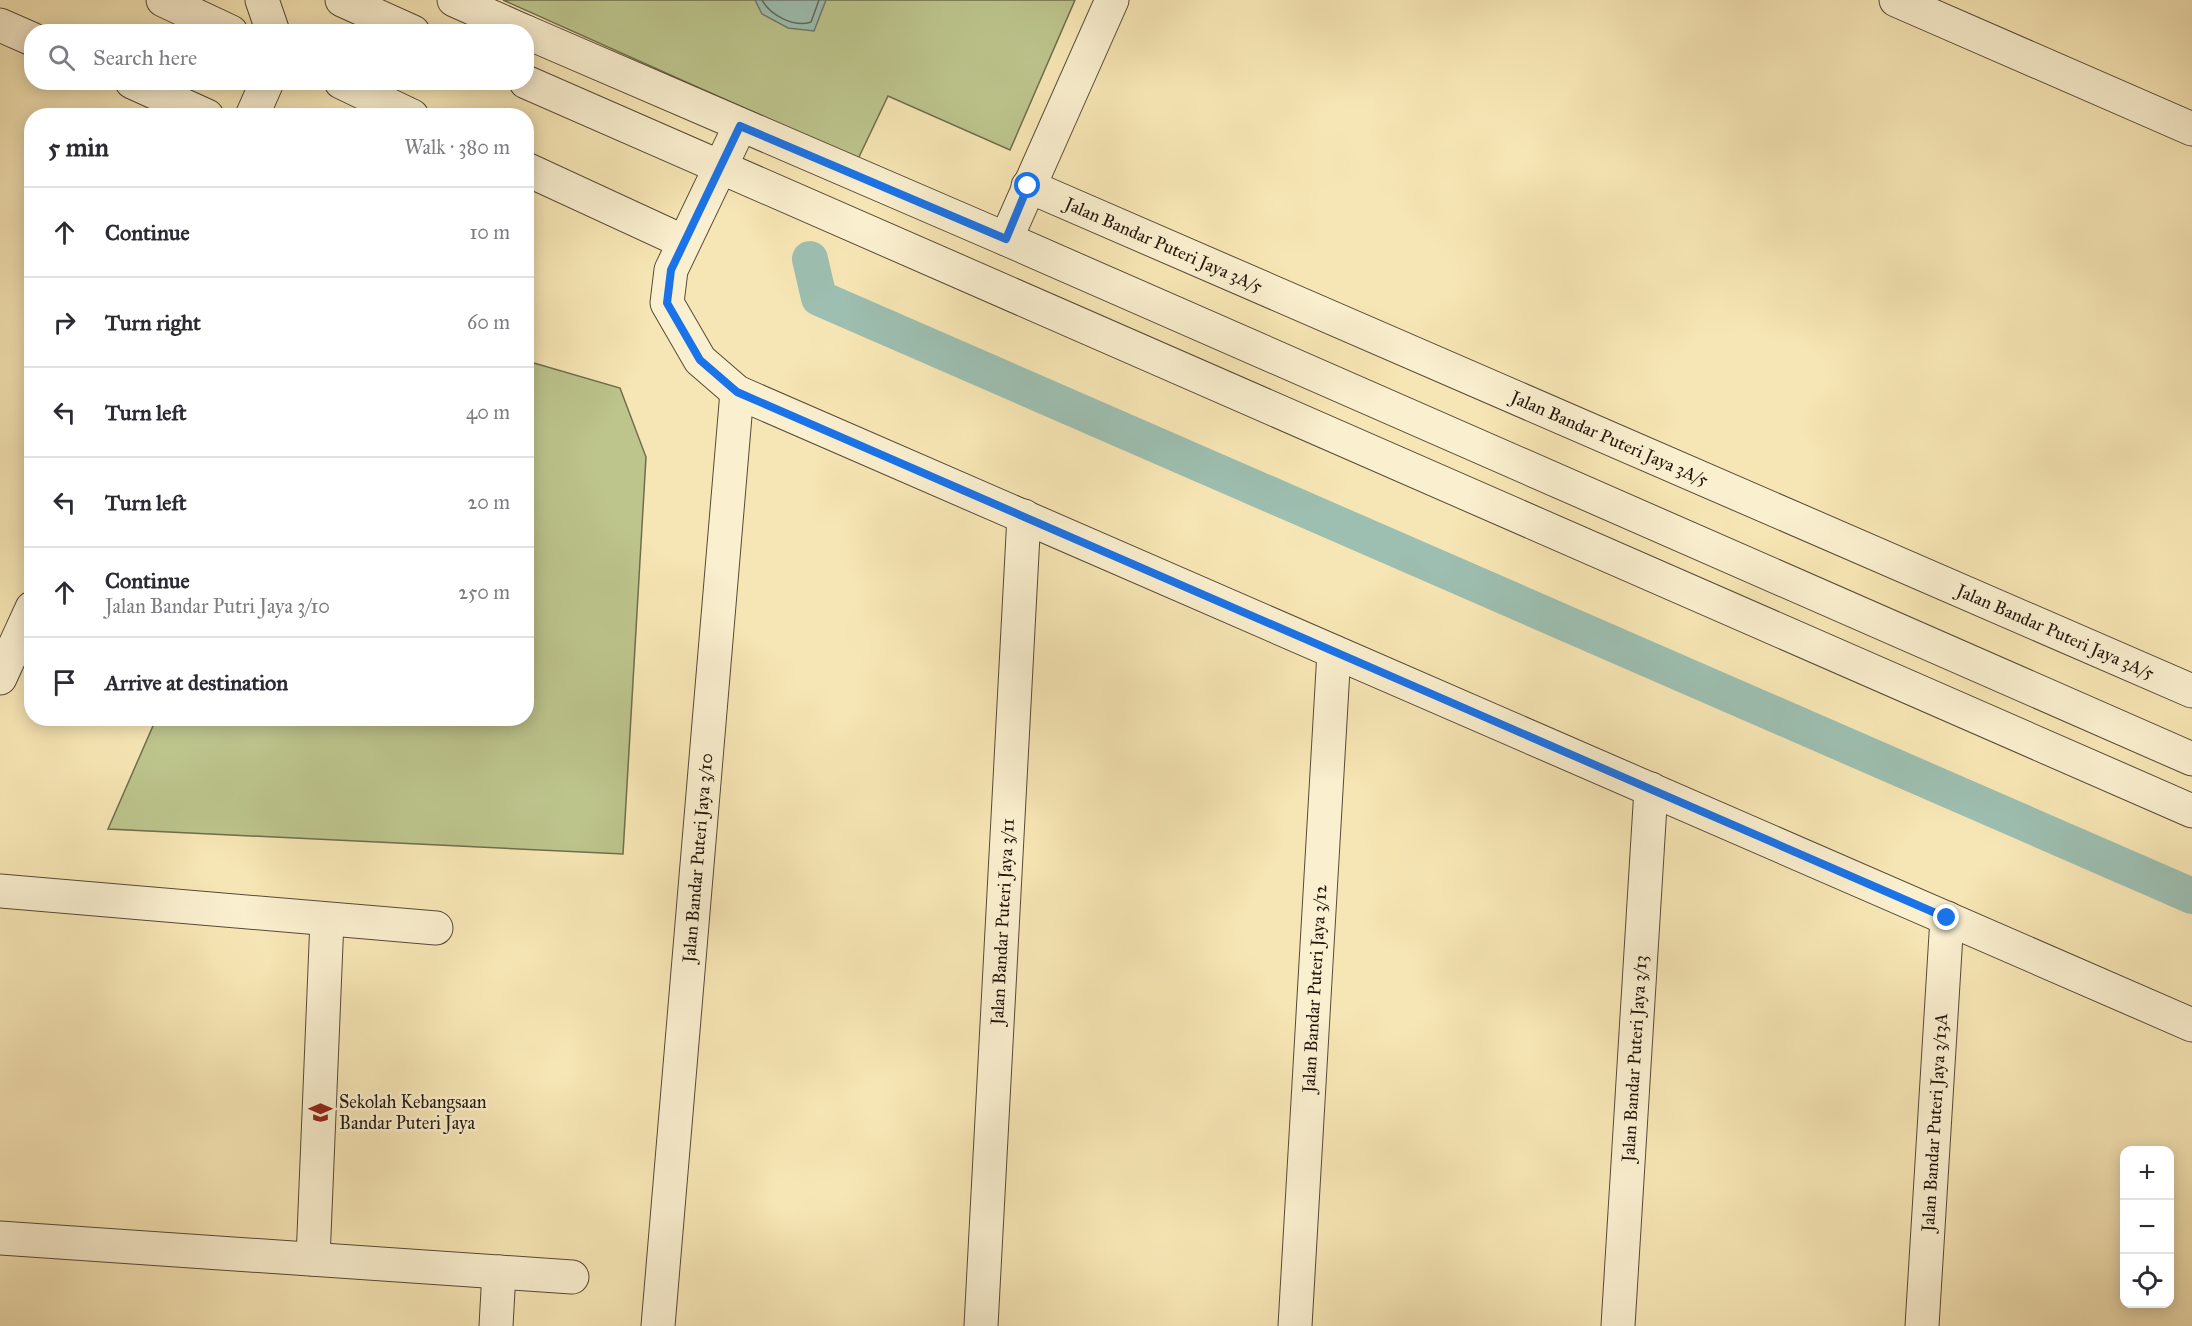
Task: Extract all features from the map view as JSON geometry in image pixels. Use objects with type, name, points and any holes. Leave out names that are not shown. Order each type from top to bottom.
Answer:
[{"type":"street","points":[[163,0],[214,24]]},
{"type":"street","points":[[262,0],[270,24]]},
{"type":"street","points":[[342,0],[395,24]]},
{"type":"street","points":[[454,0],[508,24]]},
{"type":"street","points":[[1006,239],[1112,0]]},
{"type":"street","points":[[1896,0],[2192,129]]},
{"type":"street","points":[[0,25],[24,36]]},
{"type":"street","points":[[534,36],[1006,239],[2192,759]]},
{"type":"street","points":[[534,85],[2192,811]]},
{"type":"street","points":[[150,90],[189,108]]},
{"type":"street","points":[[256,108],[263,90]]},
{"type":"street","points":[[358,90],[395,108]]},
{"type":"street","points":[[740,126],[671,270],[667,303],[700,360],[737,392],[2192,1025]]},
{"type":"street","points":[[534,173],[684,242]]},
{"type":"street","name":"Jalan Bandar Puteri Jaya 3A/5","points":[[1028,186],[2192,691]]},
{"type":"street","name":"Jalan Bandar Puteri Jaya 3/10","points":[[658,1326],[737,392]]},
{"type":"street","name":"Jalan Bandar Puteri Jaya 3/11","points":[[981,1326],[1024,516]]},
{"type":"street","points":[[0,678],[24,626]]},
{"type":"street","name":"Jalan Bandar Puteri Jaya 3/12","points":[[1296,1326],[1334,652]]},
{"type":"street","name":"Jalan Bandar Puteri Jaya 3/13","points":[[1618,1326],[1651,789]]},
{"type":"street","points":[[0,891],[327,920],[436,927]]},
{"type":"street","name":"Jalan Bandar Puteri Jaya 3/13A","points":[[1922,1326],[1947,918]]},
{"type":"street","points":[[313,1259],[327,920]]},
{"type":"street","points":[[0,1238],[572,1277]]},
{"type":"street","points":[[496,1326],[499,1272]]},
{"type":"green space","points":[[503,0],[1075,0],[1010,150],[888,96],[858,159]]},
{"type":"green space","points":[[534,363],[620,388],[646,457],[623,854],[108,829],[153,726],[534,726]]},
{"type":"water","points":[[755,0],[826,0],[814,31],[788,28],[762,14]]},
{"type":"waterway","points":[[810,259],[819,298],[2192,896]]},
{"type":"place","name":"Sekolah Kebangsaan Bandar Puteri Jaya","points":[[321,1112]]},
{"type":"route","points":[[1028,186],[1006,239],[740,126],[671,270],[667,303],[700,360],[737,392],[1947,918]]}]
